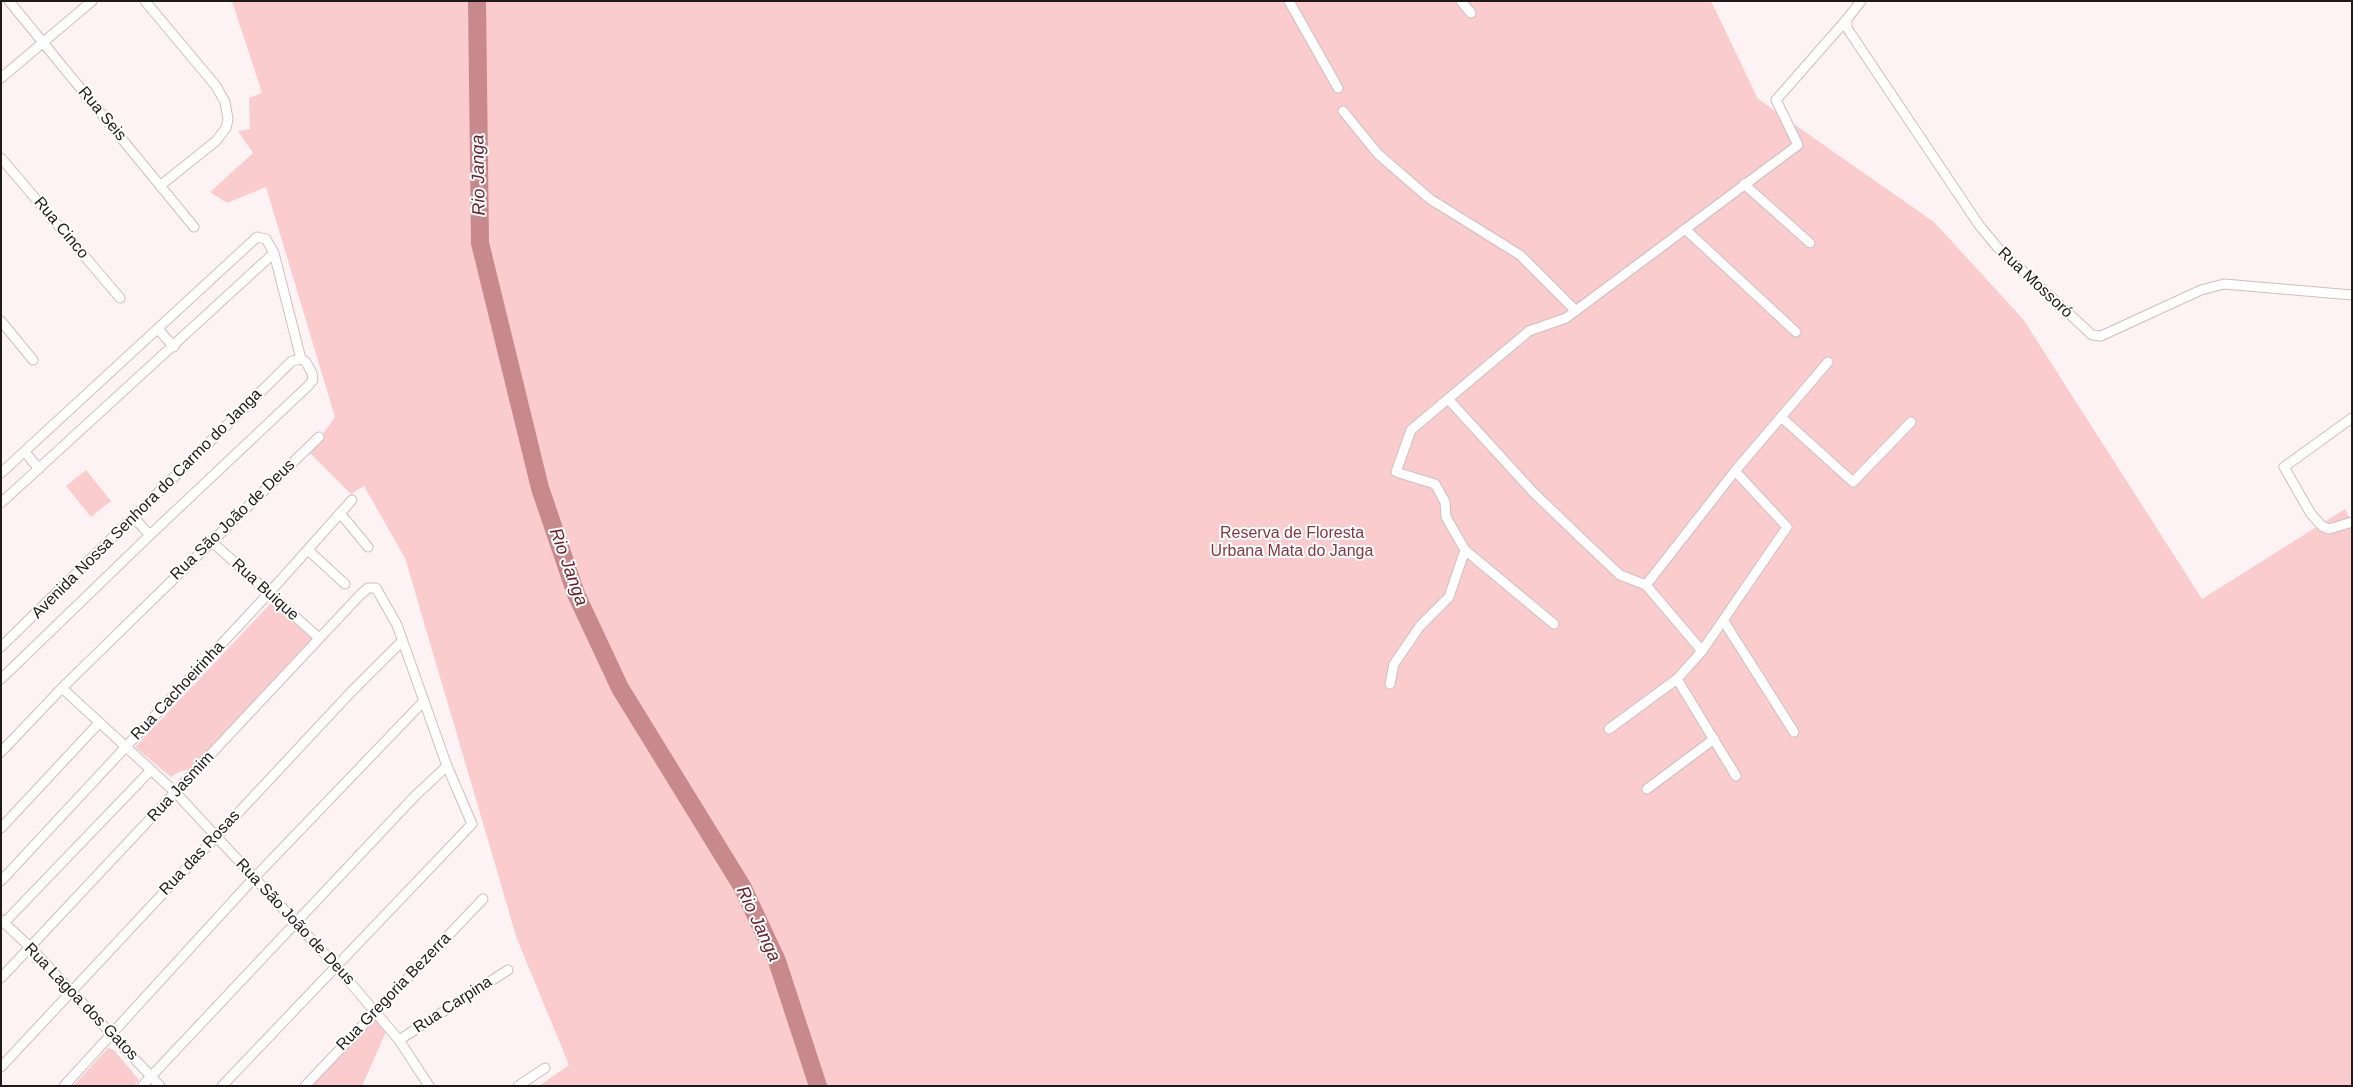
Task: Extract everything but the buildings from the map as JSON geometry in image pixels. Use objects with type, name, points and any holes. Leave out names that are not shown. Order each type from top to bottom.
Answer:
[{"type":"street","name":"Rua Seis","points":[[8,1],[194,227]]},
{"type":"street","points":[[1,78],[92,1]]},
{"type":"street","points":[[145,1],[216,86],[225,102],[228,119],[226,128],[216,141],[161,185]]},
{"type":"street","points":[[1289,1],[1338,88]]},
{"type":"street","points":[[1461,1],[1471,13]]},
{"type":"street","points":[[1554,624],[1465,550],[1446,517],[1445,502],[1435,484],[1396,472],[1411,430],[1529,331],[1566,318],[1798,145],[1776,100],[1861,1]]},
{"type":"street","name":"Rua Mossoró","points":[[1847,19],[1847,28],[1858,46],[1986,235],[2092,335],[2101,336],[2201,290],[2224,284],[2352,295]]},
{"type":"street","points":[[1343,112],[1378,154],[1430,199],[1520,255],[1576,310]]},
{"type":"street","name":"Rua Cinco","points":[[1,158],[120,298]]},
{"type":"street","points":[[1744,184],[1810,243]]},
{"type":"street","points":[[1685,229],[1796,332]]},
{"type":"street","points":[[1,473],[257,237],[266,239],[274,253],[297,360],[309,366],[313,380],[1,679]]},
{"type":"street","points":[[1,504],[174,347],[274,253]]},
{"type":"street","points":[[1,321],[33,360]]},
{"type":"street","points":[[158,329],[174,347]]},
{"type":"street","name":"Avenida Nossa Senhora do Carmo do Janga","points":[[1,647],[297,360]]},
{"type":"street","points":[[1646,585],[1736,471],[1828,362]]},
{"type":"street","points":[[1448,399],[1534,493],[1620,575],[1646,585],[1702,651]]},
{"type":"street","points":[[1781,417],[1853,482],[1911,422]]},
{"type":"street","points":[[2352,418],[2284,467],[2311,514],[2322,526],[2329,529],[2352,522]]},
{"type":"street","name":"Rua São João de Deus","points":[[1,752],[62,688],[319,437]]},
{"type":"street","points":[[25,452],[39,469]]},
{"type":"street","points":[[1609,729],[1677,679],[1702,651],[1787,527],[1736,471]]},
{"type":"street","name":"Rua Cachoeirinha","points":[[1,881],[269,593],[352,500]]},
{"type":"street","points":[[340,513],[368,547]]},
{"type":"street","points":[[134,518],[150,535]]},
{"type":"street","name":"Rua Buique","points":[[211,541],[319,638]]},
{"type":"street","points":[[308,550],[345,584]]},
{"type":"street","points":[[1390,684],[1394,664],[1420,626],[1449,597],[1465,550]]},
{"type":"street","name":"Rua Jasmim","points":[[1,978],[360,595],[372,587],[381,593],[397,625],[402,642]]},
{"type":"street","points":[[1723,620],[1794,732]]},
{"type":"street","points":[[222,1086],[472,824],[447,766],[402,642]]},
{"type":"street","name":"Rua das Rosas","points":[[1,1067],[352,691],[402,642]]},
{"type":"street","points":[[1677,679],[1736,776]]},
{"type":"street","name":"Rua São João de Deus","points":[[62,688],[176,793],[217,836],[376,1011],[399,1040],[429,1086]]},
{"type":"street","points":[[64,1086],[254,878],[423,702]]},
{"type":"street","points":[[1,828],[99,723]]},
{"type":"street","points":[[1647,789],[1714,739]]},
{"type":"street","points":[[142,1086],[415,796],[447,766]]},
{"type":"street","points":[[3,921],[151,770]]},
{"type":"street","name":"Rua Gregoria Bezerra","points":[[304,1086],[483,899]]},
{"type":"street","name":"Rua Lagoa dos Gatos","points":[[3,921],[112,1033],[160,1086]]},
{"type":"street","name":"Rua Carpina","points":[[399,1040],[508,970]]},
{"type":"street","points":[[518,1086],[545,1068]]},
{"type":"green space","name":"Reserva de Floresta Urbana Mata do Janga","points":[[232,1],[1711,1],[1758,99],[1934,222],[2023,319],[2202,599],[2345,509],[2352,522],[2352,1086],[539,1086],[569,1065],[517,939],[405,558],[364,486],[351,494],[310,453],[335,417],[266,187],[227,203],[210,192],[253,153],[238,131],[250,129],[249,98],[262,93]]},
{"type":"green space","points":[[86,470],[111,501],[91,517],[66,486]]},
{"type":"green space","points":[[271,603],[313,639],[193,769],[181,771],[171,777],[135,747]]},
{"type":"green space","points":[[375,1018],[386,1032],[362,1086],[311,1086]]},
{"type":"green space","points":[[108,1048],[114,1050],[139,1080],[134,1086],[73,1086]]},
{"type":"waterway","name":"Rio Janga","points":[[477,1],[480,243],[540,488],[576,594],[620,688],[743,888],[777,961],[818,1086]]}]
